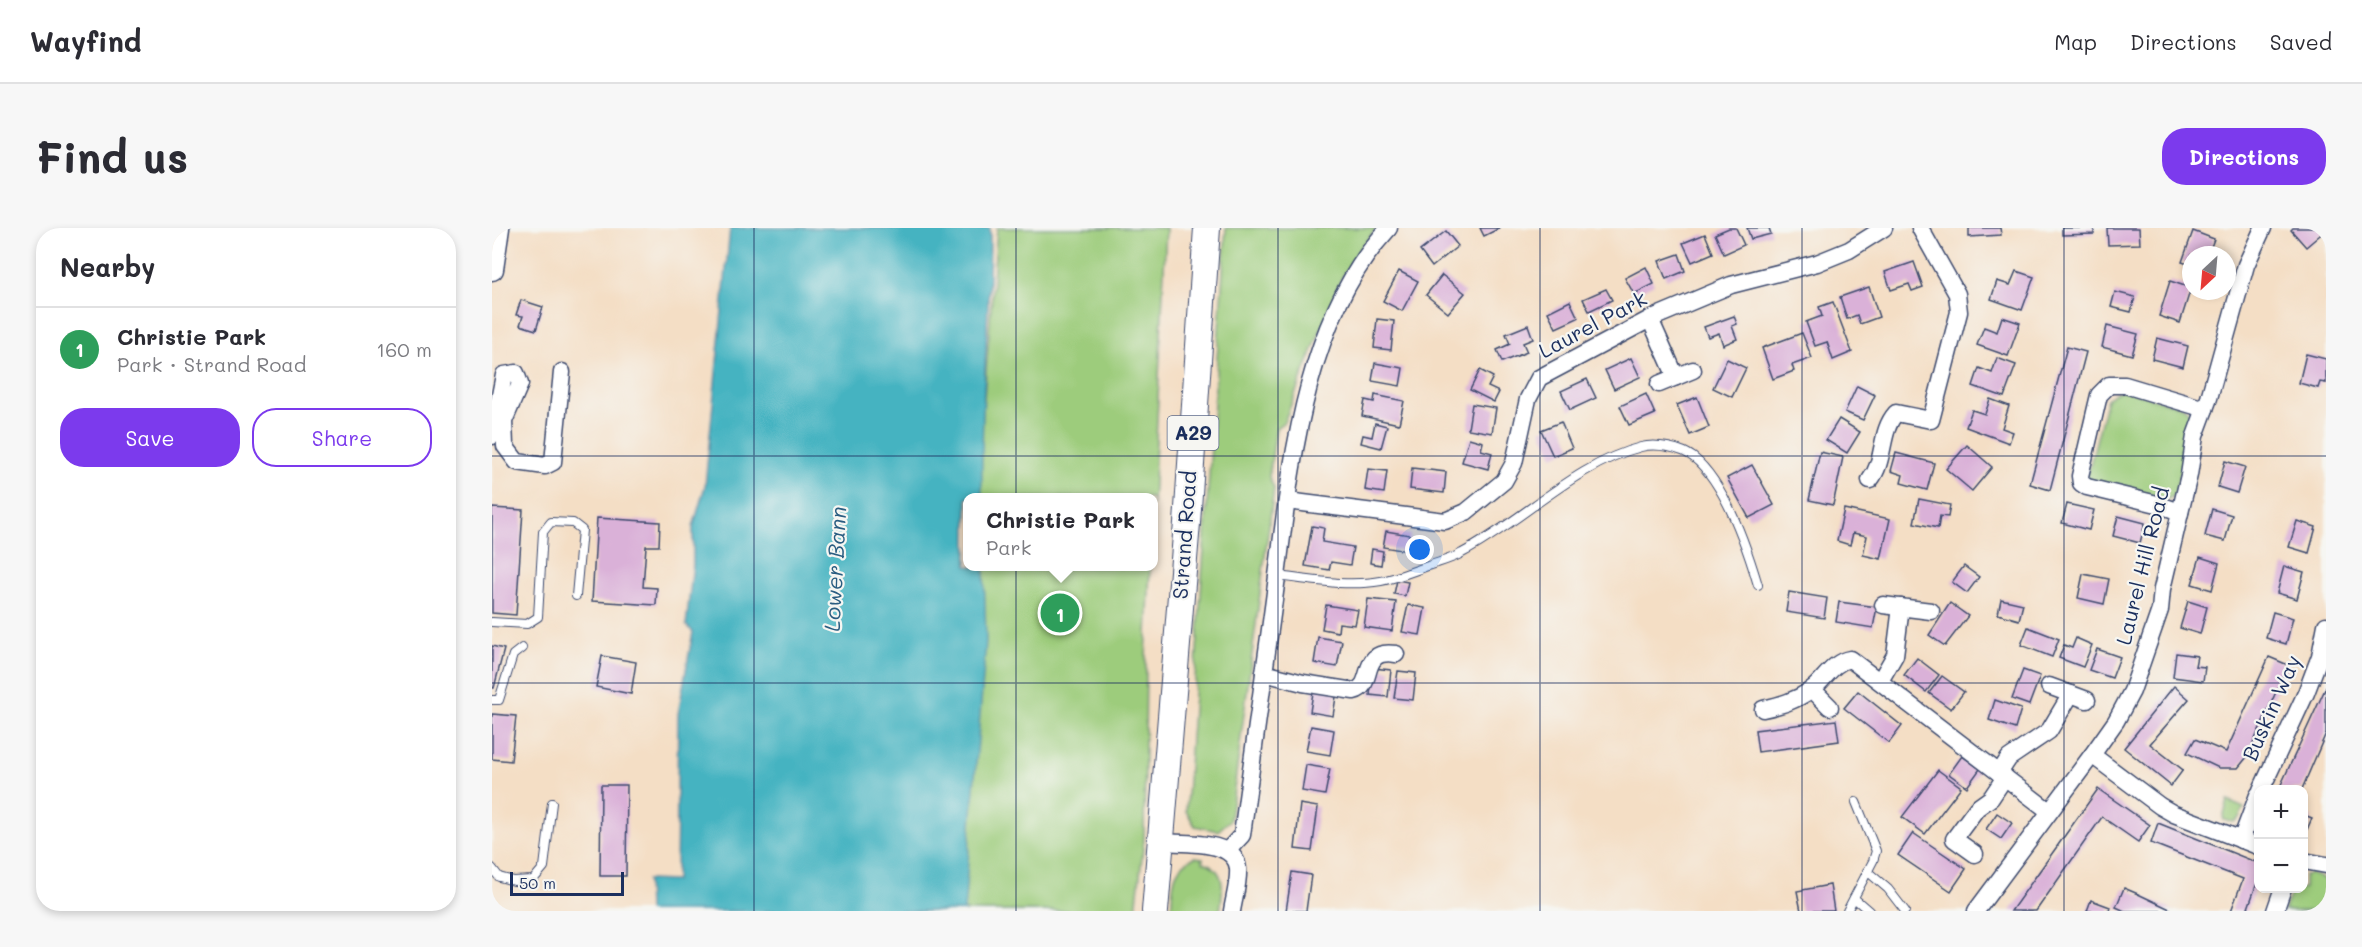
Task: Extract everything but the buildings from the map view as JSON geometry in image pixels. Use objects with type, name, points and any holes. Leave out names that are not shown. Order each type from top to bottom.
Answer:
[{"type":"main road","name":"Strand Road","points":[[1155,911],[1208,228]]},
{"type":"street","points":[[492,269],[498,228]]},
{"type":"street","points":[[1228,850],[1242,835],[1297,428],[1319,352],[1345,292],[1369,249],[1389,228]]},
{"type":"street","name":"Laurel Park","points":[[1287,501],[1445,521],[1466,512],[1504,481],[1514,463],[1528,399],[1539,378],[1650,319],[1731,285],[1817,263],[1849,250],[1884,228]]},
{"type":"street","points":[[1870,480],[1877,471],[1888,422],[1896,412],[1931,420],[1959,312],[1957,294],[1920,228]]},
{"type":"street","name":"Laurel Hill Road","points":[[1976,911],[2092,755],[2116,721],[2132,692],[2160,610],[2162,589],[2195,436],[2205,409],[2246,265],[2263,228]]},
{"type":"street","points":[[1650,319],[1676,377]]},
{"type":"street","points":[[1659,384],[1693,370]]},
{"type":"street","points":[[492,436],[504,375],[516,373],[520,384],[504,421],[505,446],[517,462],[545,466],[553,462],[562,372]]},
{"type":"street","points":[[2180,512],[2087,487],[2081,483],[2080,476],[2099,395],[2109,385],[2125,385],[2205,409]]},
{"type":"street","points":[[1884,605],[1931,611]]},
{"type":"street","points":[[1880,681],[1895,655],[1901,608]]},
{"type":"street","name":"Buskin Way","points":[[2263,785],[2306,693],[2324,645],[2326,625]]},
{"type":"street","points":[[1264,673],[1303,683],[1354,691],[1363,685],[1371,660],[1378,655],[1396,654]]},
{"type":"street","points":[[1763,709],[1786,704],[1812,689],[1840,661],[1850,659],[2049,811]]},
{"type":"street","points":[[2049,686],[2087,700]]},
{"type":"street","points":[[1812,689],[1830,707]]},
{"type":"street","points":[[1975,854],[1954,839],[1977,808],[1991,798],[2009,758],[2049,731],[2071,694]]},
{"type":"street","points":[[2092,755],[2167,810],[2254,844]]},
{"type":"street","name":"Buskin Way","points":[[2241,840],[2254,808]]},
{"type":"street","points":[[1162,842],[1213,846],[1228,850],[1237,861],[1238,872],[1232,911]]},
{"type":"street","points":[[2308,862],[2326,865]]},
{"type":"street","points":[[2275,911],[2281,893]]},
{"type":"lane","points":[[1277,576],[1351,583],[1381,581],[1462,554],[1576,478],[1616,455],[1644,446],[1670,447],[1693,457],[1715,481],[1746,545],[1758,585]]},
{"type":"lane","points":[[492,622],[527,624],[538,617],[543,532],[551,522],[573,523],[582,530],[576,596]]},
{"type":"lane","points":[[492,700],[499,700],[513,655],[522,648]]},
{"type":"lane","points":[[1847,911],[1876,851],[1856,802]]},
{"type":"lane","points":[[492,868],[499,877],[514,881],[533,880],[544,867],[552,804]]},
{"type":"lane","points":[[1867,872],[1888,889],[1905,911]]},
{"type":"lane","points":[[1854,898],[1869,911]]},
{"type":"green space","points":[[997,228],[1166,228],[1154,493],[965,493],[982,425]]},
{"type":"green space","points":[[1226,228],[1377,228],[1358,251],[1341,279],[1284,422],[1276,428],[1269,477],[1274,488],[1230,820],[1218,831],[1195,826],[1186,811]]},
{"type":"green space","points":[[2123,390],[2183,407],[2191,414],[2192,425],[2174,496],[2168,499],[2093,484],[2087,477],[2107,399]]},
{"type":"green space","points":[[963,499],[963,571],[1150,571],[1146,659],[1144,839],[1136,911],[922,911],[913,694]]},
{"type":"green space","points":[[2228,801],[2244,808],[2238,819],[2233,822],[2224,820],[2223,817]]},
{"type":"green space","points":[[1195,857],[1203,858],[1203,862],[1211,865],[1220,875],[1222,896],[1220,911],[1171,911],[1174,879],[1181,867]]},
{"type":"green space","points":[[2308,874],[2326,880],[2326,911],[2284,911],[2291,893],[2308,893]]},
{"type":"water","name":"Lower Bann","points":[[730,228],[990,228],[982,430],[982,493],[963,493],[963,571],[984,571],[986,641],[964,911],[648,911],[647,880],[676,881],[678,714],[693,632],[686,625],[693,565],[693,527],[705,486]]},
{"type":"place","name":"Christie Park","points":[[1060,613]]}]
